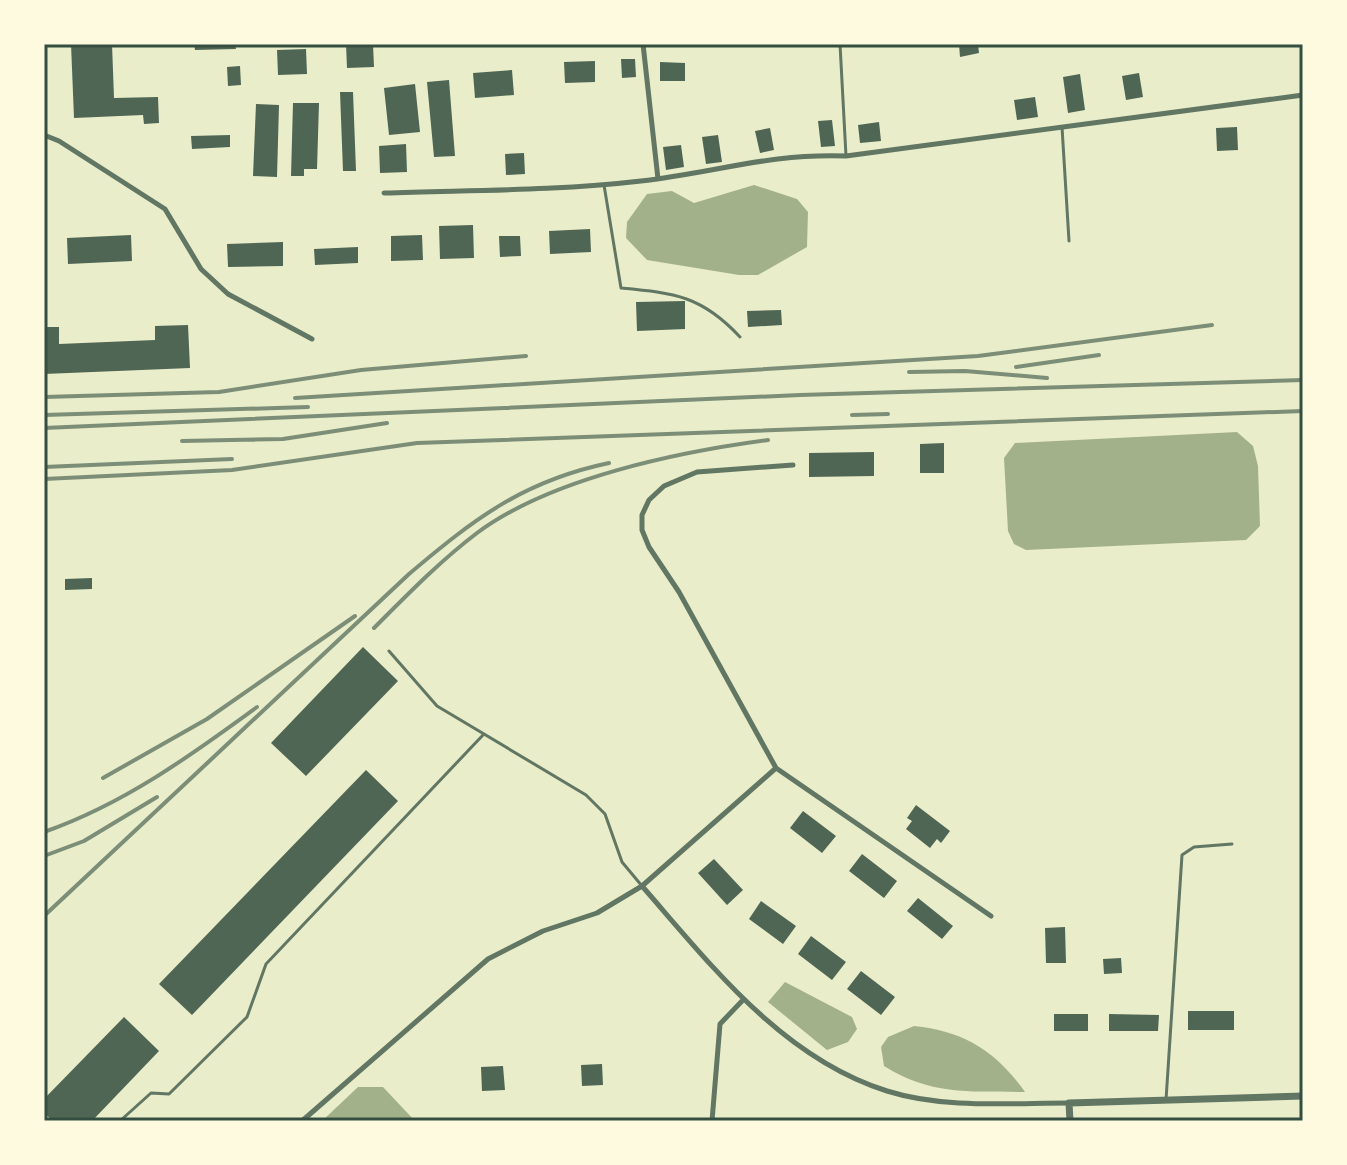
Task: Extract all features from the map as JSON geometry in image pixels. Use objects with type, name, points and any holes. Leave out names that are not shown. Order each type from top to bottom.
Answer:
[{"type":"street","points":[[643,44],[658,179]]},
{"type":"street","points":[[384,193],[604,185],[658,179],[749,160],[809,154],[846,156],[1303,95]]},
{"type":"street","points":[[44,135],[59,141],[165,209],[201,269],[228,294],[312,339]]},
{"type":"street","points":[[793,465],[697,472],[678,477],[649,500],[642,515],[642,530],[649,547],[679,592],[776,768],[991,916]]},
{"type":"street","points":[[302,1121],[488,959],[543,931],[597,913],[642,886],[776,768]]},
{"type":"street","points":[[642,886],[742,1001],[839,1073],[889,1092],[967,1104],[1303,1096]]},
{"type":"street","points":[[712,1121],[720,1024],[742,1001]]},
{"type":"street","points":[[1069,1103],[1070,1121]]},
{"type":"lane","points":[[840,44],[846,156]]},
{"type":"lane","points":[[1062,127],[1069,241]]},
{"type":"lane","points":[[604,185],[621,288],[667,292],[708,306],[740,337]]},
{"type":"lane","points":[[389,651],[437,706],[586,795],[605,814],[622,862],[642,886]]},
{"type":"lane","points":[[120,1121],[151,1093],[169,1094],[226,1041],[247,1017],[266,964],[483,735]]},
{"type":"lane","points":[[1166,1100],[1182,855],[1194,847],[1232,844]]},
{"type":"shaded area","points":[[754,185],[797,199],[808,212],[807,247],[758,275],[739,275],[647,260],[626,238],[627,222],[647,194],[672,191],[694,203]]},
{"type":"shaded area","points":[[1237,432],[1253,446],[1258,466],[1260,526],[1246,540],[1026,550],[1014,544],[1008,531],[1004,458],[1015,443]]},
{"type":"shaded area","points":[[785,982],[852,1017],[857,1029],[848,1042],[827,1050],[768,1002]]},
{"type":"shaded area","points":[[914,1026],[948,1033],[977,1046],[1002,1065],[1025,1092],[935,1087],[901,1076],[884,1066],[881,1047],[888,1037]]},
{"type":"shaded area","points":[[358,1087],[383,1087],[415,1121],[322,1121]]},
{"type":"building","points":[[71,44],[112,44],[114,98],[158,97],[159,123],[144,124],[143,115],[74,118]]},
{"type":"building","points":[[194,44],[235,44],[236,49],[195,50]]},
{"type":"building","points":[[346,44],[373,44],[374,67],[347,68]]},
{"type":"building","points":[[959,44],[978,44],[979,53],[960,57]]},
{"type":"building","points":[[306,49],[307,74],[278,75],[277,50]]},
{"type":"building","points":[[621,59],[635,59],[636,77],[622,78]]},
{"type":"building","points":[[595,61],[595,82],[565,83],[564,62]]},
{"type":"building","points":[[660,62],[685,63],[685,81],[660,81]]},
{"type":"building","points":[[240,66],[241,85],[228,86],[227,67]]},
{"type":"building","points":[[512,70],[514,95],[475,98],[473,73]]},
{"type":"building","points":[[1139,73],[1143,97],[1126,100],[1122,76]]},
{"type":"building","points":[[1080,74],[1085,110],[1068,113],[1063,77]]},
{"type":"building","points":[[449,80],[455,156],[434,157],[427,82]]},
{"type":"building","points":[[415,84],[420,132],[389,135],[384,88]]},
{"type":"building","points":[[340,92],[353,92],[356,171],[343,171]]},
{"type":"building","points":[[1035,97],[1038,117],[1017,120],[1014,100]]},
{"type":"building","points":[[293,103],[319,103],[317,169],[304,169],[304,176],[291,176]]},
{"type":"building","points":[[256,104],[279,105],[277,177],[253,176]]},
{"type":"building","points":[[832,120],[835,146],[821,147],[818,121]]},
{"type":"building","points":[[879,122],[881,141],[860,143],[858,125]]},
{"type":"building","points":[[1237,127],[1238,150],[1217,151],[1216,128]]},
{"type":"building","points":[[770,128],[774,150],[760,153],[755,131]]},
{"type":"building","points":[[230,135],[230,147],[192,149],[191,136]]},
{"type":"building","points":[[718,135],[722,162],[706,164],[702,137]]},
{"type":"building","points":[[406,144],[407,172],[380,173],[379,146]]},
{"type":"building","points":[[681,145],[684,167],[666,170],[663,147]]},
{"type":"building","points":[[524,153],[525,174],[506,175],[505,154]]},
{"type":"building","points":[[473,225],[474,258],[440,259],[439,226]]},
{"type":"building","points":[[590,229],[591,252],[550,254],[549,231]]},
{"type":"building","points":[[131,235],[132,261],[68,264],[67,238]]},
{"type":"building","points":[[422,235],[423,260],[391,261],[391,236]]},
{"type":"building","points":[[499,236],[520,236],[521,256],[500,257]]},
{"type":"building","points":[[283,242],[283,266],[228,267],[227,244]]},
{"type":"building","points":[[358,247],[358,263],[315,265],[314,249]]},
{"type":"building","points":[[685,301],[685,329],[637,331],[636,302]]},
{"type":"building","points":[[781,310],[782,325],[748,327],[747,311]]},
{"type":"building","points":[[188,325],[190,368],[44,374],[44,327],[59,327],[59,344],[155,340],[155,326]]},
{"type":"building","points":[[944,443],[944,473],[920,473],[920,444]]},
{"type":"building","points":[[874,452],[874,476],[809,477],[809,453]]},
{"type":"building","points":[[92,578],[92,589],[65,590],[65,579]]},
{"type":"building","points":[[363,647],[398,681],[306,776],[271,743]]},
{"type":"building","points":[[366,770],[398,801],[192,1015],[159,984]]},
{"type":"building","points":[[916,805],[950,831],[941,843],[937,839],[930,848],[906,829],[912,821],[907,818]]},
{"type":"building","points":[[803,811],[836,836],[822,853],[790,828]]},
{"type":"building","points":[[862,854],[897,881],[884,898],[849,871]]},
{"type":"building","points":[[714,859],[743,890],[727,905],[698,873]]},
{"type":"building","points":[[918,898],[953,926],[942,939],[907,911]]},
{"type":"building","points":[[761,901],[796,926],[783,944],[749,919]]},
{"type":"building","points":[[1065,927],[1066,963],[1046,963],[1045,928]]},
{"type":"building","points":[[811,936],[846,962],[832,980],[798,954]]},
{"type":"building","points":[[1121,958],[1122,973],[1104,974],[1103,959]]},
{"type":"building","points":[[861,971],[895,997],[881,1015],[847,989]]},
{"type":"building","points":[[1188,1011],[1234,1011],[1234,1030],[1188,1030]]},
{"type":"building","points":[[1054,1014],[1088,1014],[1088,1031],[1054,1031]]},
{"type":"building","points":[[1109,1014],[1159,1015],[1158,1031],[1109,1031]]},
{"type":"building","points":[[124,1017],[159,1051],[92,1121],[53,1121],[44,1113],[44,1099]]},
{"type":"building","points":[[602,1064],[603,1085],[582,1086],[581,1065]]},
{"type":"building","points":[[503,1066],[505,1090],[482,1091],[481,1067]]},
{"type":"railway","points":[[295,398],[978,356],[1212,325]]},
{"type":"railway","points":[[1016,367],[1099,355]]},
{"type":"railway","points":[[44,397],[219,392],[361,370],[526,356]]},
{"type":"railway","points":[[909,372],[965,371],[1047,378]]},
{"type":"railway","points":[[44,428],[800,395],[1303,380]]},
{"type":"railway","points":[[44,415],[308,407]]},
{"type":"railway","points":[[44,479],[232,470],[417,443],[1303,411]]},
{"type":"railway","points":[[852,415],[888,414]]},
{"type":"railway","points":[[182,441],[283,439],[387,423]]},
{"type":"railway","points":[[374,628],[477,533],[541,497],[616,470],[768,440]]},
{"type":"railway","points":[[44,467],[232,459]]},
{"type":"railway","points":[[44,916],[433,554],[478,519],[525,492],[551,480],[609,463]]},
{"type":"railway","points":[[103,778],[207,719],[355,616]]},
{"type":"railway","points":[[44,832],[129,793],[181,761],[257,707]]},
{"type":"railway","points":[[44,856],[84,841],[157,797]]}]
